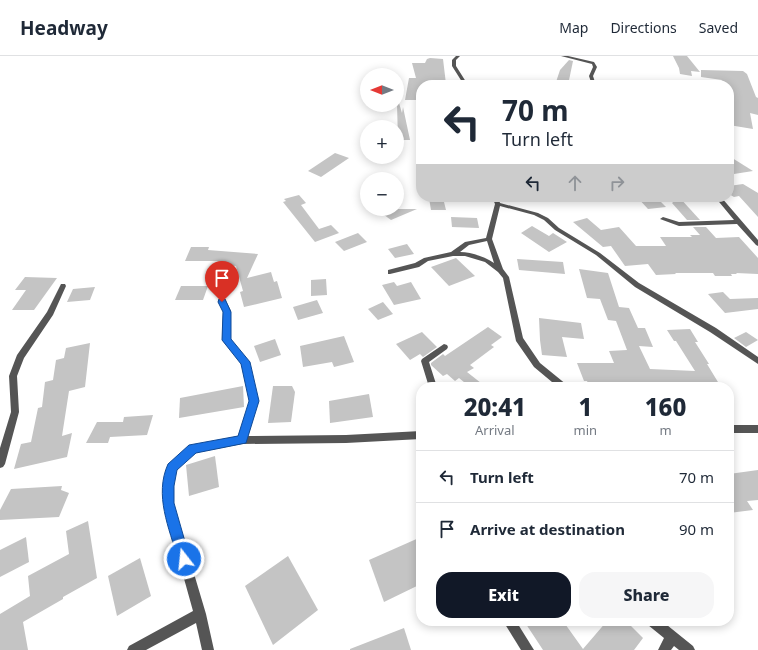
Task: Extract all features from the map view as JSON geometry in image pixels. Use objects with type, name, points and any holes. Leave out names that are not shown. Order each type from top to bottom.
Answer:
[{"type":"street","points":[[458,56],[454,60],[454,66],[463,80]]},
{"type":"street","points":[[563,56],[593,63],[595,67],[591,76],[592,80]]},
{"type":"street","points":[[497,202],[489,239],[500,270]]},
{"type":"street","points":[[500,202],[536,214],[546,219],[557,229],[598,254],[637,285],[713,330],[758,361]]},
{"type":"street","points":[[721,202],[738,222],[752,235],[758,244]]},
{"type":"street","points":[[663,219],[679,224],[738,222]]},
{"type":"street","points":[[453,254],[467,243],[489,239]]},
{"type":"street","points":[[390,272],[417,265],[426,258],[453,254],[465,254],[486,261],[500,270],[506,277],[519,339],[536,365],[558,382]]},
{"type":"street","points":[[0,464],[15,412],[13,376],[20,357],[50,313],[63,286]]},
{"type":"street","points":[[222,302],[227,312],[226,340],[245,362],[254,401],[242,440]]},
{"type":"street","points":[[431,382],[425,361],[444,347]]},
{"type":"street","points":[[734,429],[758,429]]},
{"type":"street","points":[[208,650],[200,614],[168,503],[168,486],[172,467],[193,449],[242,440],[346,439],[416,435]]},
{"type":"street","points":[[133,650],[200,614]]},
{"type":"street","points":[[512,626],[528,650]]},
{"type":"street","points":[[658,626],[688,650]]},
{"type":"street","points":[[664,650],[672,637]]},
{"type":"building","points":[[673,56],[687,56],[700,72],[691,71],[692,76],[680,74],[679,68]]},
{"type":"building","points":[[427,59],[443,59],[446,80],[416,80],[416,100],[405,100],[409,78],[416,78],[412,63],[425,63]]},
{"type":"building","points":[[569,60],[573,61],[569,80],[557,80],[560,70]]},
{"type":"building","points":[[701,70],[743,71],[747,74],[756,97],[758,98],[758,115],[750,113],[753,129],[734,126],[734,80],[701,77]]},
{"type":"building","points":[[397,112],[402,113],[404,112],[410,140],[404,140],[404,120],[397,120]]},
{"type":"building","points":[[335,153],[349,158],[321,177],[308,171]]},
{"type":"building","points":[[734,159],[753,171],[734,174]]},
{"type":"building","points":[[743,184],[758,193],[758,217],[739,196],[734,197],[734,185]]},
{"type":"building","points":[[299,195],[306,203],[301,205],[319,229],[331,225],[339,233],[315,242],[283,202],[286,201],[284,199]]},
{"type":"building","points":[[430,202],[444,202],[446,210],[431,210]]},
{"type":"building","points":[[642,202],[661,202],[666,207],[648,209]]},
{"type":"building","points":[[684,202],[700,220],[687,220],[672,203]]},
{"type":"building","points":[[404,209],[417,209],[404,214]]},
{"type":"building","points":[[386,216],[400,216],[391,220]]},
{"type":"building","points":[[451,217],[477,218],[479,228],[452,227]]},
{"type":"building","points":[[587,218],[601,230],[619,227],[636,246],[666,246],[660,237],[692,237],[690,235],[700,235],[693,227],[706,227],[716,238],[739,237],[758,258],[758,274],[736,273],[737,274],[731,274],[732,276],[715,276],[713,273],[675,273],[676,274],[656,275],[648,264],[625,266],[611,246],[603,247],[573,222]]},
{"type":"building","points":[[532,226],[549,236],[553,233],[567,242],[549,252],[521,233]]},
{"type":"building","points":[[358,233],[367,242],[344,251],[335,242]]},
{"type":"building","points":[[407,244],[414,254],[395,258],[388,249]]},
{"type":"building","points":[[191,247],[209,247],[208,250],[258,254],[247,278],[271,272],[274,282],[277,281],[282,298],[244,307],[240,292],[243,291],[236,266],[218,264],[220,261],[185,261]]},
{"type":"building","points":[[456,258],[475,276],[449,286],[431,267]]},
{"type":"building","points":[[517,259],[563,262],[565,274],[519,270]]},
{"type":"building","points":[[579,269],[608,273],[619,307],[629,308],[638,328],[645,328],[653,347],[639,346],[650,369],[695,371],[676,341],[674,341],[667,330],[690,329],[698,342],[695,342],[718,382],[584,381],[577,363],[614,363],[609,351],[627,350],[616,321],[608,320],[600,299],[587,298]]},
{"type":"building","points":[[25,277],[57,278],[34,310],[12,310],[26,290],[15,290]]},
{"type":"building","points":[[326,279],[327,295],[311,296],[311,280]]},
{"type":"building","points":[[394,282],[397,286],[411,282],[421,299],[394,305],[382,285]]},
{"type":"building","points":[[181,286],[208,286],[203,300],[175,300]]},
{"type":"building","points":[[95,287],[90,300],[67,302],[73,289]]},
{"type":"building","points":[[723,292],[730,299],[758,298],[758,309],[725,313],[708,294]]},
{"type":"building","points":[[317,300],[323,313],[298,320],[293,307]]},
{"type":"building","points":[[383,302],[393,314],[378,320],[368,309]]},
{"type":"building","points":[[539,318],[581,323],[584,339],[562,337],[567,357],[542,355]]},
{"type":"building","points":[[488,327],[502,337],[491,345],[494,347],[470,365],[474,368],[467,372],[480,382],[464,382],[459,378],[455,381],[447,374],[443,376],[431,365],[431,363],[443,354],[445,356]]},
{"type":"building","points":[[422,332],[437,347],[423,357],[420,354],[410,360],[396,344]]},
{"type":"building","points":[[746,332],[758,340],[746,347],[734,338]]},
{"type":"building","points":[[344,336],[354,362],[334,367],[332,362],[303,367],[300,346]]},
{"type":"building","points":[[275,339],[281,355],[260,362],[254,346]]},
{"type":"building","points":[[90,343],[85,387],[69,391],[62,436],[72,433],[67,457],[14,469],[21,444],[31,442],[38,408],[42,407],[45,382],[53,380],[56,360],[64,358],[66,348]]},
{"type":"building","points":[[243,386],[244,407],[179,418],[180,398]]},
{"type":"building","points":[[273,386],[292,386],[295,392],[291,422],[268,423]]},
{"type":"building","points":[[369,394],[373,417],[330,423],[329,401]]},
{"type":"building","points":[[153,415],[147,435],[110,437],[108,443],[86,443],[97,422],[123,422],[124,417]]},
{"type":"building","points":[[215,456],[219,487],[189,496],[186,465]]},
{"type":"building","points":[[758,470],[758,500],[747,501],[753,510],[734,512],[734,473]]},
{"type":"building","points":[[62,486],[61,490],[69,493],[59,517],[0,520],[0,510],[11,489]]},
{"type":"building","points":[[88,521],[97,578],[23,622],[28,650],[0,650],[0,614],[30,596],[28,576],[69,554],[66,531]]},
{"type":"building","points":[[26,537],[29,562],[0,577],[0,550]]},
{"type":"building","points":[[416,539],[416,586],[384,602],[369,560]]},
{"type":"building","points":[[288,556],[318,610],[273,645],[245,586]]},
{"type":"building","points":[[140,558],[151,596],[117,616],[108,576]]},
{"type":"building","points":[[527,626],[567,626],[583,649],[603,626],[631,626],[643,638],[634,650],[543,650]]},
{"type":"building","points":[[404,628],[411,650],[350,650],[350,649]]},
{"type":"route","points":[[184,559],[168,503],[168,486],[172,467],[193,449],[242,440],[254,401],[245,362],[226,340],[227,312],[222,302]]}]
